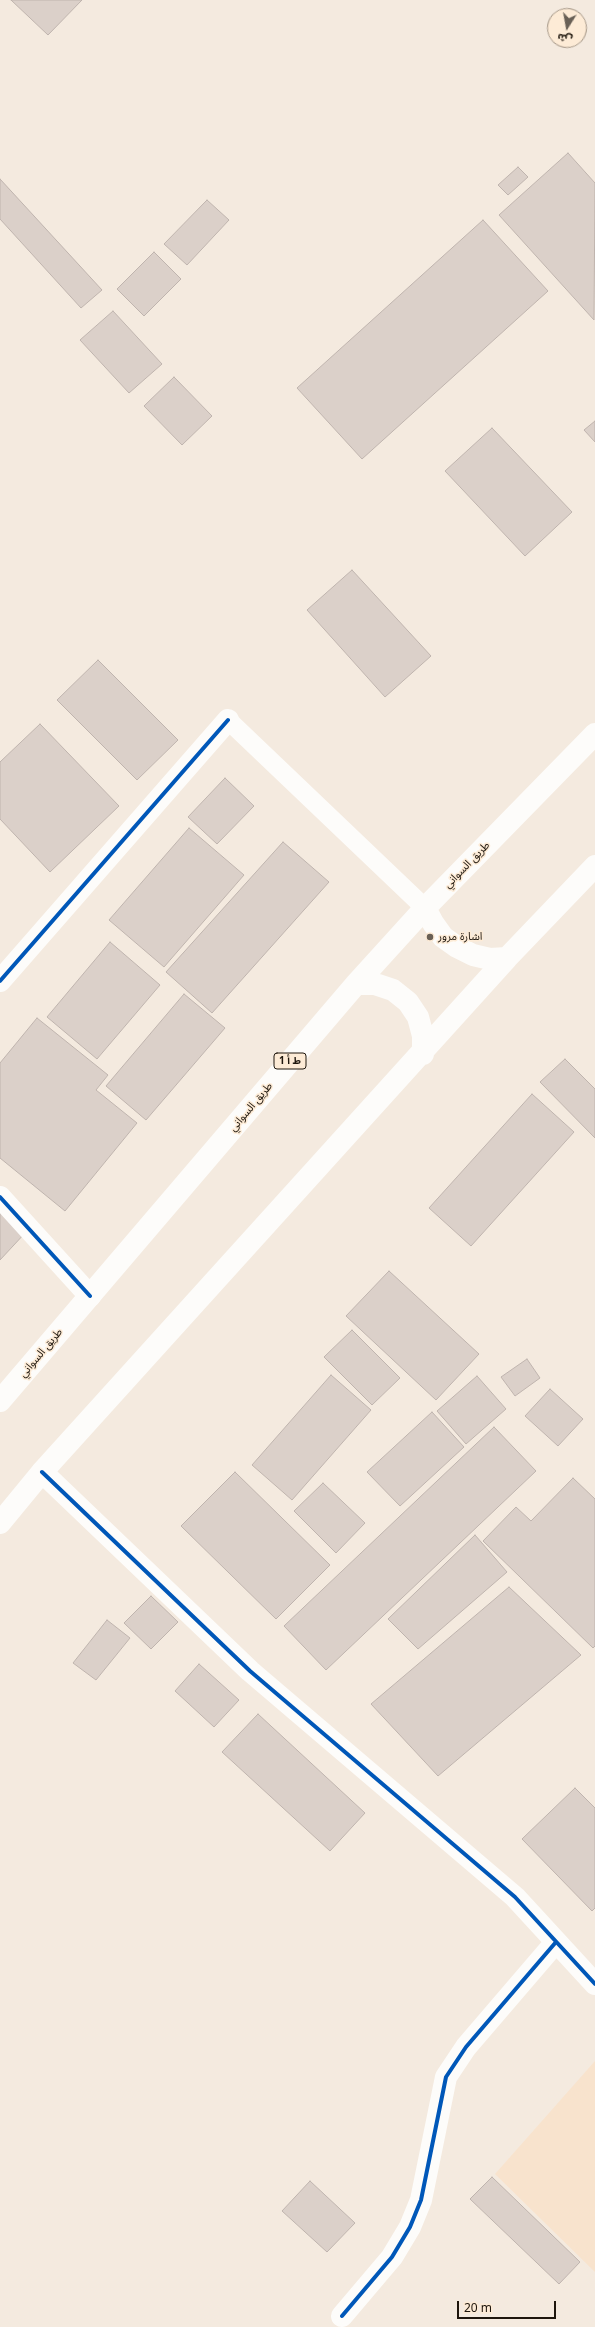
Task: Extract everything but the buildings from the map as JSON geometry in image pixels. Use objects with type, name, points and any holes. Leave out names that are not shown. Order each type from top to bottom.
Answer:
[{"type":"main road","points":[[0,981],[228,720]]},
{"type":"main road","name":"طريق السواني","points":[[0,1402],[356,984],[425,908],[595,734]]},
{"type":"main road","points":[[0,1523],[42,1472],[422,1054],[507,958],[595,866]]},
{"type":"main road","points":[[425,908],[443,937],[457,947],[484,958],[507,958]]},
{"type":"main road","points":[[356,984],[375,984],[393,990],[408,1002],[418,1017],[423,1036],[422,1054]]},
{"type":"main road","points":[[0,1198],[90,1296]]},
{"type":"main road","points":[[42,1472],[250,1671],[515,1896],[595,1984]]},
{"type":"main road","points":[[342,2316],[392,2258],[410,2227],[422,2200],[446,2077],[466,2047],[556,1942]]},
{"type":"lane","points":[[228,720],[425,908]]},
{"type":"shaded area","points":[[595,2061],[595,2272],[495,2174]]},
{"type":"cycle path","points":[[0,981],[228,720]]},
{"type":"cycle path","points":[[0,1197],[90,1296]]},
{"type":"cycle path","points":[[42,1472],[250,1671],[515,1897],[595,1984]]},
{"type":"cycle path","points":[[342,2316],[392,2257],[410,2227],[421,2200],[446,2077],[466,2047],[556,1942]]},
{"type":"place","name":"اشارة مرور","points":[[430,937]]}]
